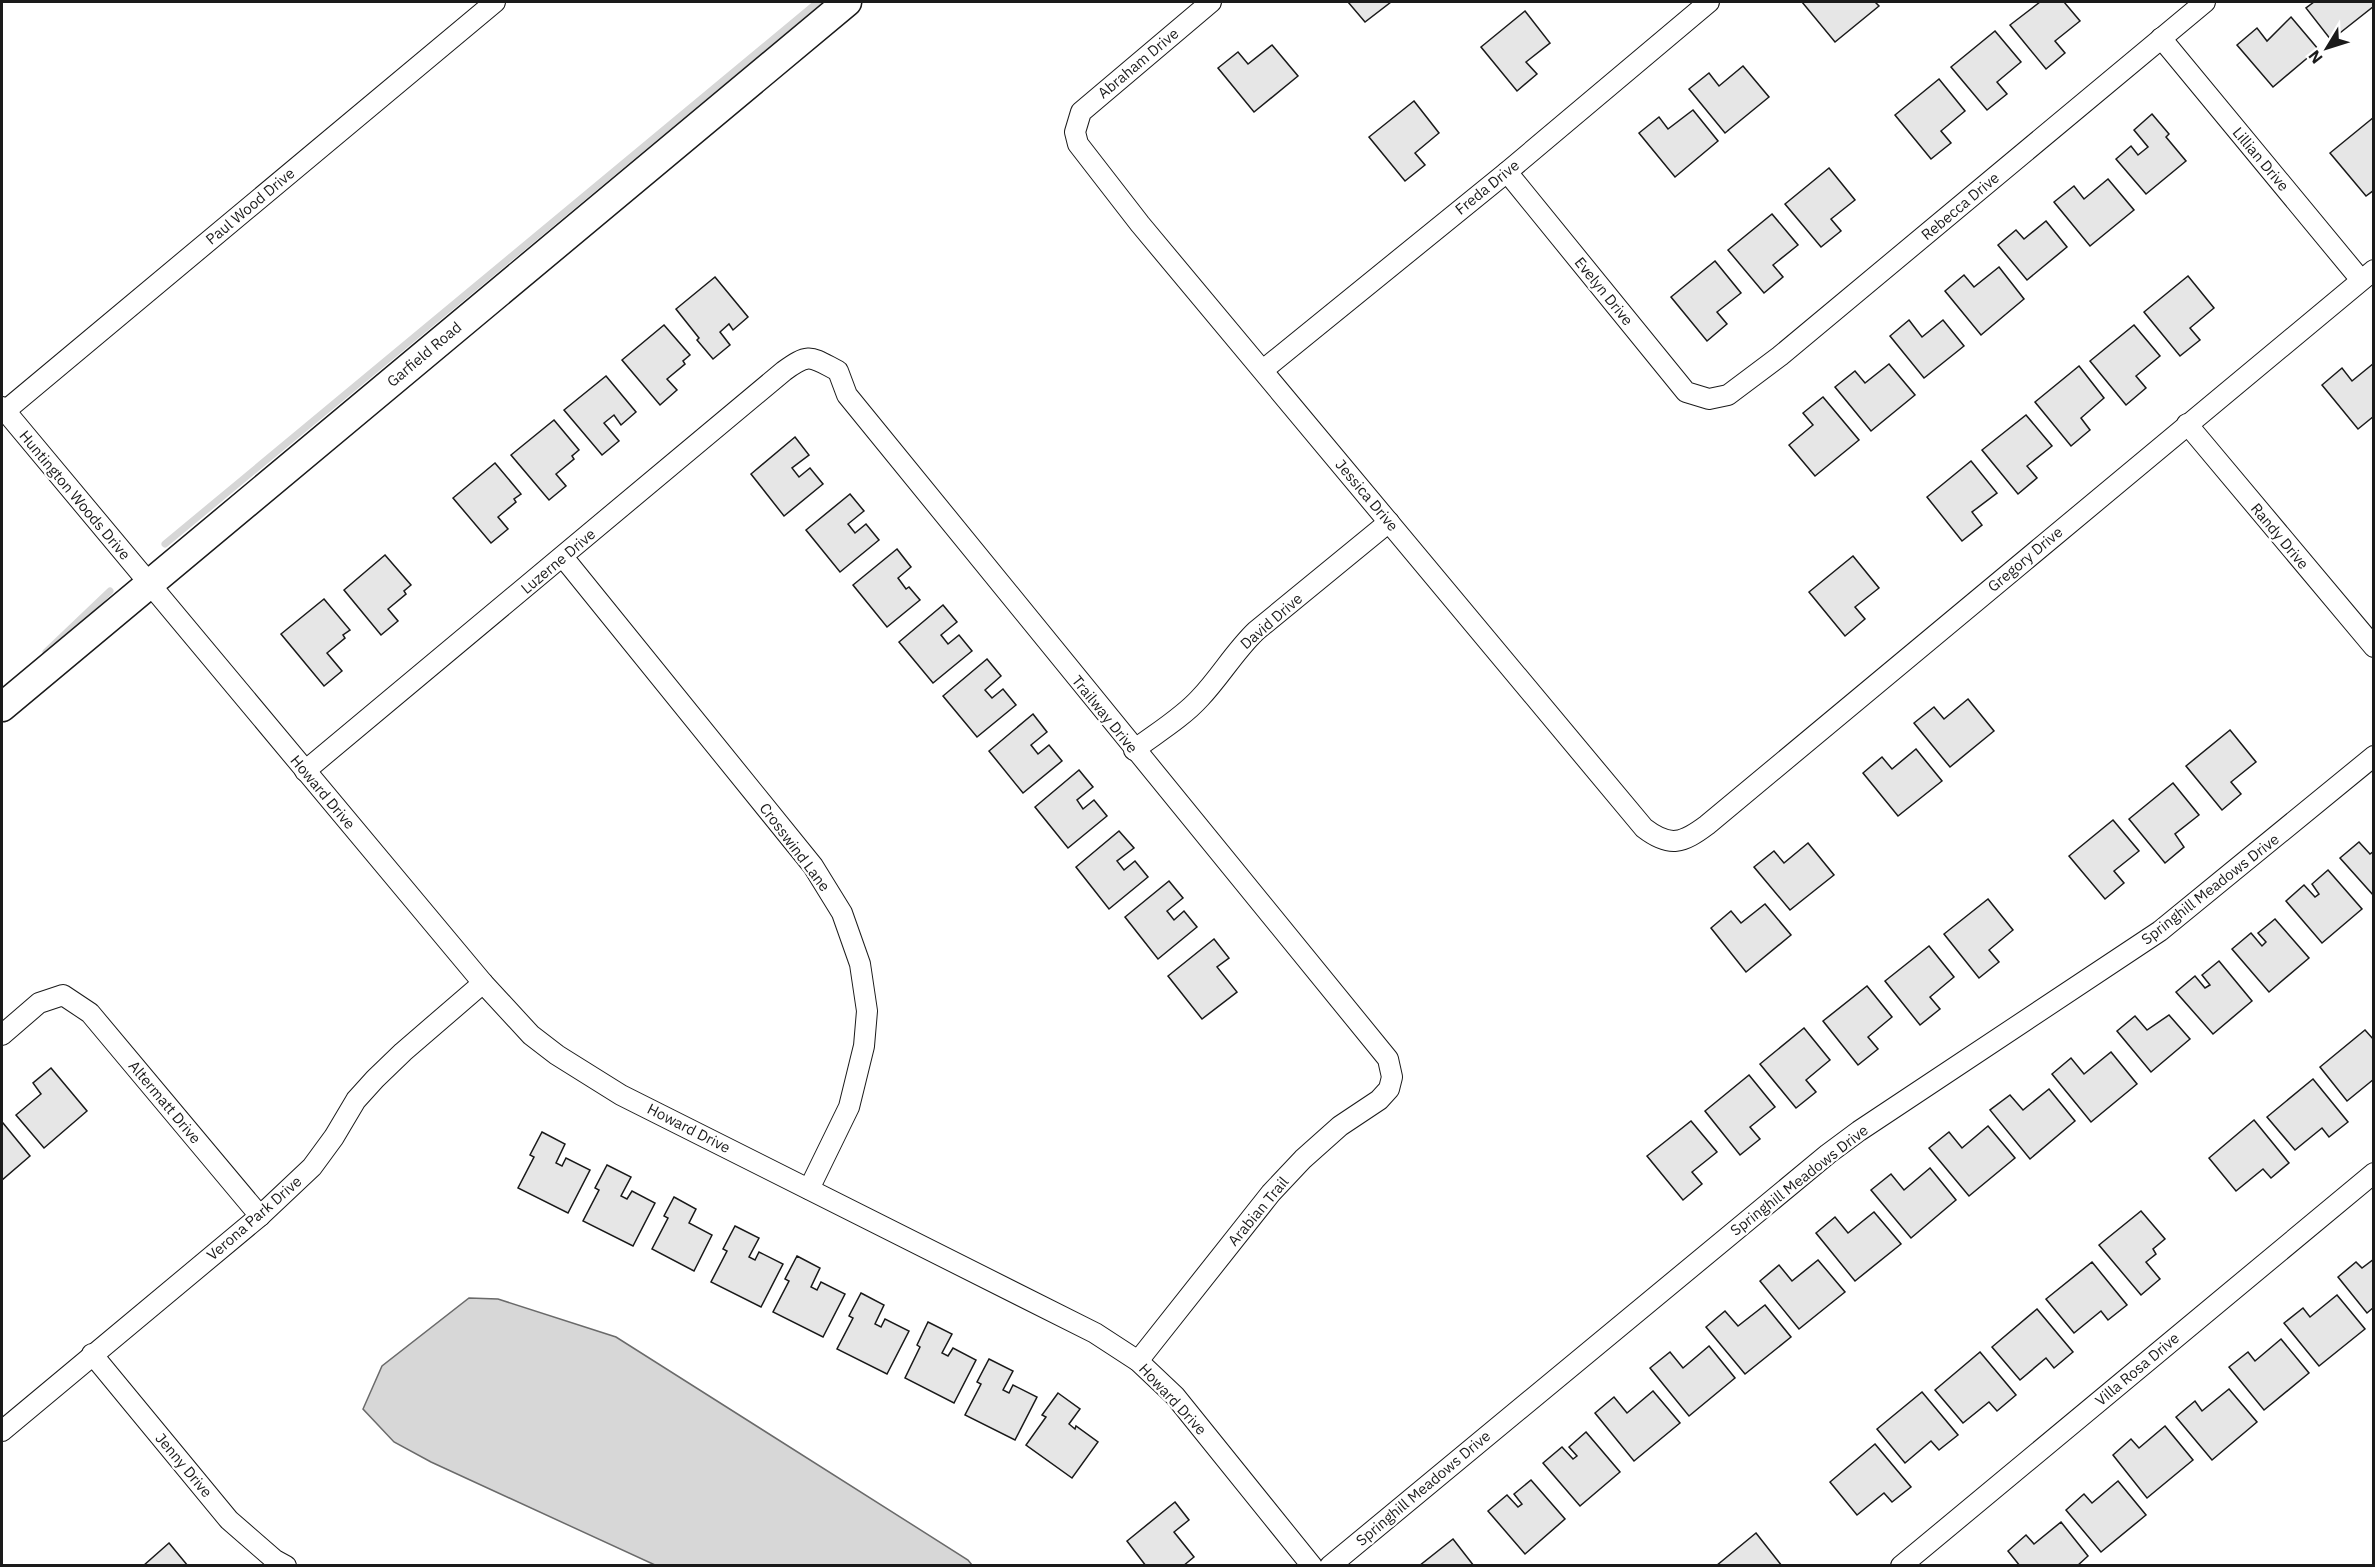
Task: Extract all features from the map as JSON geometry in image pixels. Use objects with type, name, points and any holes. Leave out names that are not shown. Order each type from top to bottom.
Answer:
[{"type":"street","name":"Paul Wood Drive","points":[[3,409],[495,2]]},
{"type":"street","name":"Garfield Road","points":[[2,707],[847,2]]},
{"type":"street","name":"Abraham Drive","points":[[1075,132],[1081,112],[1211,2]]},
{"type":"street","name":"Freda Drive","points":[[1263,370],[1507,172],[1709,2]]},
{"type":"street","name":"Rebecca Drive","points":[[1709,399],[1728,395],[1780,356],[2205,2]]},
{"type":"street","name":"Lillian Drive","points":[[2161,38],[2367,275]]},
{"type":"street","name":"Jessica Drive","points":[[1075,132],[1082,150],[1105,181],[1644,828],[1656,838],[1675,842]]},
{"type":"street","name":"Evelyn Drive","points":[[1507,172],[1686,392],[1709,399]]},
{"type":"street","name":"Gregory Drive","points":[[1675,842],[1692,836],[1707,825],[2367,275]]},
{"type":"street","name":"Luzerne Drive","points":[[305,771],[784,371],[801,359],[813,357]]},
{"type":"street","name":"Trailway Drive","points":[[813,357],[838,371],[847,395],[1388,1059],[1392,1077]]},
{"type":"street","name":"Huntington Woods Drive","points":[[3,409],[149,584]]},
{"type":"street","name":"Randy Drive","points":[[2187,424],[2373,647]]},
{"type":"street","name":"David Drive","points":[[1134,750],[1198,701],[1241,645],[1256,631],[1389,522]]},
{"type":"street","name":"Crosswind Lane","points":[[563,557],[813,866],[842,913],[860,964],[867,1011],[864,1046],[849,1107],[809,1189]]},
{"type":"street","name":"Howard Drive","points":[[149,584],[483,983],[531,1035],[588,1076],[1095,1333],[1138,1361],[1175,1396],[1194,1418],[1312,1566]]},
{"type":"street","name":"Springhill Meadows Drive","points":[[1330,1566],[1828,1154],[2160,931],[2373,756]]},
{"type":"street","name":"Verona Park Drive","points":[[2,1431],[260,1216],[312,1167],[334,1137],[356,1100],[375,1079],[483,983]]},
{"type":"street","name":"Altermatt Drive","points":[[2,1035],[39,1003],[63,995],[90,1013],[260,1216]]},
{"type":"street","name":"Arabian Trail","points":[[1138,1361],[1271,1194],[1303,1159],[1340,1126],[1379,1100],[1389,1089],[1392,1077]]},
{"type":"street","name":"Villa Rosa Drive","points":[[1901,1566],[2373,1173]]},
{"type":"street","name":"Jenny Drive","points":[[92,1354],[229,1520],[275,1560],[286,1566]]},
{"type":"shaded area","points":[[469,1298],[498,1299],[616,1337],[968,1560],[972,1565],[655,1565],[431,1462],[394,1442],[363,1409],[382,1366]]},
{"type":"building","points":[[1348,2],[1391,2],[1365,22]]},
{"type":"building","points":[[1802,2],[1875,2],[1879,6],[1835,42]]},
{"type":"building","points":[[2040,2],[2064,2],[2080,21],[2055,41],[2065,53],[2046,69],[2010,25]]},
{"type":"building","points":[[2314,2],[2373,2],[2374,6],[2331,40],[2306,8]]},
{"type":"building","points":[[1525,11],[1550,43],[1526,62],[1537,74],[1517,91],[1481,47]]},
{"type":"building","points":[[2291,17],[2318,49],[2273,87],[2237,45],[2257,28],[2267,41]]},
{"type":"building","points":[[1995,31],[2021,62],[1997,82],[2007,94],[1987,110],[1951,67]]},
{"type":"building","points":[[1272,45],[1298,76],[1254,112],[1218,68],[1238,52],[1248,64]]},
{"type":"building","points":[[1743,66],[1769,97],[1725,133],[1689,89],[1709,73],[1719,86]]},
{"type":"building","points":[[1939,79],[1965,111],[1941,131],[1951,143],[1931,159],[1895,115]]},
{"type":"building","points":[[1414,101],[1439,133],[1415,153],[1425,165],[1405,181],[1369,137]]},
{"type":"building","points":[[1693,110],[1718,141],[1675,177],[1639,133],[1659,117],[1668,129]]},
{"type":"building","points":[[2152,114],[2169,134],[2166,137],[2186,161],[2146,194],[2116,159],[2131,146],[2138,155],[2148,147],[2134,130]]},
{"type":"building","points":[[2374,117],[2374,190],[2366,196],[2330,153]]},
{"type":"building","points":[[1829,168],[1855,200],[1831,219],[1841,231],[1821,247],[1785,204]]},
{"type":"building","points":[[2108,179],[2134,210],[2090,246],[2054,202],[2074,186],[2084,199]]},
{"type":"building","points":[[1772,214],[1798,245],[1773,265],[1783,277],[1764,293],[1728,250]]},
{"type":"building","points":[[2046,221],[2067,247],[2027,280],[1998,245],[2016,230],[2024,239]]},
{"type":"building","points":[[1715,261],[1741,293],[1717,312],[1727,324],[1707,341],[1671,297]]},
{"type":"building","points":[[1999,267],[2024,299],[1981,335],[1945,291],[1964,275],[1974,287]]},
{"type":"building","points":[[2188,276],[2214,308],[2190,328],[2200,340],[2180,356],[2144,312]]},
{"type":"building","points":[[715,277],[748,317],[733,330],[729,324],[720,332],[730,345],[713,359],[676,309]]},
{"type":"building","points":[[1909,320],[1922,337],[1943,320],[1964,346],[1924,378],[1890,336]]},
{"type":"building","points":[[664,325],[690,355],[683,361],[685,364],[667,379],[677,390],[660,405],[622,360]]},
{"type":"building","points":[[2134,325],[2160,356],[2136,376],[2146,388],[2126,405],[2090,361]]},
{"type":"building","points":[[2374,363],[2374,416],[2358,429],[2322,385],[2342,368],[2352,381]]},
{"type":"building","points":[[1889,364],[1915,395],[1871,431],[1835,387],[1855,371],[1865,383]]},
{"type":"building","points":[[2079,366],[2104,398],[2081,418],[2090,430],[2071,446],[2035,402]]},
{"type":"building","points":[[606,376],[636,412],[621,425],[614,415],[604,423],[619,441],[602,455],[564,410]]},
{"type":"building","points":[[1823,397],[1859,440],[1815,476],[1789,445],[1813,425],[1803,413]]},
{"type":"building","points":[[2026,415],[2052,446],[2027,466],[2037,478],[2018,494],[1982,450]]},
{"type":"building","points":[[554,420],[579,450],[572,456],[574,459],[556,474],[566,486],[549,500],[511,455]]},
{"type":"building","points":[[795,437],[809,455],[792,468],[799,477],[810,468],[823,484],[784,516],[751,474]]},
{"type":"building","points":[[1971,461],[1997,493],[1972,512],[1982,525],[1962,541],[1927,497]]},
{"type":"building","points":[[495,463],[521,494],[514,499],[516,502],[498,517],[508,529],[491,543],[453,498]]},
{"type":"building","points":[[850,494],[864,511],[848,524],[855,533],[866,524],[879,540],[840,572],[806,530]]},
{"type":"building","points":[[897,549],[911,567],[898,578],[906,589],[909,587],[920,600],[887,627],[853,585]]},
{"type":"building","points":[[385,555],[411,585],[404,591],[406,594],[388,609],[398,621],[381,635],[344,590]]},
{"type":"building","points":[[1853,556],[1879,588],[1855,607],[1865,619],[1845,636],[1809,592]]},
{"type":"building","points":[[324,599],[350,630],[343,635],[345,638],[327,653],[342,671],[324,686],[281,634]]},
{"type":"building","points":[[943,605],[957,622],[941,635],[948,644],[959,635],[972,651],[933,683],[899,642]]},
{"type":"building","points":[[987,659],[1001,676],[985,690],[992,698],[1003,689],[1016,705],[977,737],[943,696]]},
{"type":"building","points":[[1968,699],[1994,731],[1950,767],[1914,723],[1934,707],[1944,719]]},
{"type":"building","points":[[1033,714],[1047,732],[1031,745],[1038,754],[1049,745],[1062,761],[1023,793],[989,751]]},
{"type":"building","points":[[2230,730],[2256,762],[2231,782],[2241,794],[2222,810],[2186,766]]},
{"type":"building","points":[[1916,749],[1942,781],[1898,816],[1863,773],[1882,757],[1892,769]]},
{"type":"building","points":[[1079,770],[1093,787],[1077,800],[1083,809],[1094,800],[1107,816],[1068,848],[1035,807]]},
{"type":"building","points":[[2173,783],[2199,815],[2175,834],[2184,847],[2165,863],[2129,819]]},
{"type":"building","points":[[2113,820],[2139,851],[2114,871],[2124,883],[2105,899],[2069,856]]},
{"type":"building","points":[[1119,831],[1134,848],[1117,861],[1124,870],[1135,861],[1148,877],[1109,909],[1076,867]]},
{"type":"building","points":[[2359,842],[2370,854],[2374,851],[2374,896],[2340,858]]},
{"type":"building","points":[[1808,843],[1834,875],[1790,910],[1754,867],[1774,851],[1784,863]]},
{"type":"building","points":[[2328,870],[2362,909],[2322,943],[2286,901],[2304,885],[2315,897],[2319,894],[2312,884]]},
{"type":"building","points":[[1169,881],[1183,898],[1167,911],[1174,920],[1184,911],[1197,927],[1158,959],[1125,917]]},
{"type":"building","points":[[1988,899],[2013,930],[1989,950],[1999,962],[1979,978],[1944,934]]},
{"type":"building","points":[[1765,904],[1791,935],[1746,972],[1711,928],[1731,911],[1741,923]]},
{"type":"building","points":[[2275,919],[2309,958],[2269,992],[2232,949],[2251,933],[2262,946],[2266,942],[2258,933]]},
{"type":"building","points":[[1214,939],[1229,958],[1217,967],[1237,992],[1202,1019],[1168,976]]},
{"type":"building","points":[[1929,946],[1954,977],[1930,997],[1940,1009],[1920,1025],[1885,981]]},
{"type":"building","points":[[2219,961],[2252,1001],[2213,1034],[2176,992],[2195,976],[2205,988],[2210,985],[2202,975]]},
{"type":"building","points":[[1867,986],[1892,1017],[1868,1037],[1878,1049],[1858,1065],[1823,1021]]},
{"type":"building","points":[[2169,1015],[2190,1039],[2151,1072],[2117,1031],[2135,1016],[2147,1030]]},
{"type":"building","points":[[1804,1028],[1830,1060],[1806,1080],[1816,1092],[1796,1108],[1760,1064]]},
{"type":"building","points":[[2365,1030],[2374,1040],[2374,1079],[2347,1101],[2320,1067]]},
{"type":"building","points":[[2111,1052],[2137,1084],[2091,1122],[2052,1074],[2071,1058],[2084,1074]]},
{"type":"building","points":[[51,1068],[87,1111],[44,1148],[16,1115],[41,1094],[33,1083]]},
{"type":"building","points":[[1749,1075],[1775,1107],[1750,1127],[1760,1139],[1740,1155],[1705,1111]]},
{"type":"building","points":[[2313,1079],[2348,1122],[2329,1137],[2322,1128],[2295,1150],[2267,1117]]},
{"type":"building","points":[[2049,1089],[2075,1121],[2030,1159],[1990,1110],[2010,1095],[2023,1110]]},
{"type":"building","points":[[2254,1120],[2289,1163],[2271,1178],[2263,1169],[2236,1191],[2209,1158]]},
{"type":"building","points":[[1691,1121],[1717,1152],[1692,1172],[1702,1184],[1683,1200],[1647,1156]]},
{"type":"building","points":[[2,1124],[30,1156],[2,1180]]},
{"type":"building","points":[[1988,1126],[2015,1158],[1969,1196],[1929,1148],[1949,1132],[1962,1148]]},
{"type":"building","points":[[542,1132],[565,1144],[556,1163],[562,1166],[566,1158],[590,1170],[568,1213],[518,1188],[534,1157],[530,1155]]},
{"type":"building","points":[[607,1165],[631,1177],[621,1196],[627,1199],[632,1191],[655,1203],[633,1246],[583,1221],[599,1190],[595,1188]]},
{"type":"building","points":[[1930,1168],[1956,1200],[1911,1238],[1871,1190],[1891,1174],[1904,1190]]},
{"type":"building","points":[[674,1197],[696,1209],[689,1223],[712,1235],[694,1271],[652,1249],[668,1218],[664,1216]]},
{"type":"building","points":[[2141,1211],[2165,1239],[2153,1249],[2156,1254],[2146,1262],[2160,1279],[2141,1295],[2099,1245]]},
{"type":"building","points":[[1874,1212],[1901,1244],[1855,1281],[1816,1233],[1835,1217],[1848,1233]]},
{"type":"building","points":[[735,1226],[759,1238],[749,1257],[755,1260],[759,1252],[783,1264],[761,1307],[711,1282],[727,1251],[723,1249]]},
{"type":"building","points":[[797,1256],[820,1268],[811,1287],[817,1290],[821,1282],[845,1294],[823,1337],[773,1312],[789,1281],[785,1279]]},
{"type":"building","points":[[2374,1259],[2374,1307],[2367,1313],[2338,1277],[2356,1262],[2362,1268]]},
{"type":"building","points":[[1818,1260],[1845,1292],[1799,1329],[1760,1281],[1779,1265],[1792,1281]]},
{"type":"building","points":[[2092,1262],[2127,1305],[2108,1320],[2101,1311],[2074,1333],[2046,1299]]},
{"type":"building","points":[[861,1293],[884,1305],[875,1324],[881,1327],[885,1319],[909,1331],[887,1374],[837,1349],[853,1318],[849,1316]]},
{"type":"building","points":[[2337,1295],[2365,1329],[2319,1366],[2284,1323],[2303,1308],[2310,1317]]},
{"type":"building","points":[[1765,1305],[1791,1337],[1745,1374],[1706,1327],[1725,1311],[1738,1326]]},
{"type":"building","points":[[2037,1309],[2073,1352],[2054,1368],[2046,1358],[2020,1380],[1992,1347]]},
{"type":"building","points":[[928,1322],[952,1334],[942,1353],[948,1356],[953,1348],[976,1360],[954,1403],[905,1378],[920,1347],[917,1345]]},
{"type":"building","points":[[2281,1339],[2309,1373],[2264,1410],[2229,1367],[2248,1352],[2255,1361]]},
{"type":"building","points":[[1709,1346],[1735,1378],[1689,1416],[1650,1368],[1670,1352],[1683,1368]]},
{"type":"building","points":[[1980,1352],[2016,1395],[1997,1411],[1989,1402],[1963,1423],[1935,1390]]},
{"type":"building","points":[[989,1359],[1013,1371],[1003,1390],[1009,1393],[1013,1385],[1037,1397],[1015,1440],[965,1415],[981,1384],[977,1382]]},
{"type":"building","points":[[2229,1389],[2257,1422],[2212,1460],[2176,1417],[2195,1401],[2202,1411]]},
{"type":"building","points":[[1653,1391],[1680,1423],[1634,1461],[1595,1413],[1614,1397],[1627,1413]]},
{"type":"building","points":[[1922,1392],[1958,1435],[1939,1450],[1931,1441],[1905,1463],[1877,1429]]},
{"type":"building","points":[[1058,1393],[1080,1409],[1069,1424],[1075,1429],[1076,1426],[1098,1442],[1072,1478],[1026,1445],[1046,1417],[1042,1415]]},
{"type":"building","points":[[2165,1426],[2193,1460],[2147,1498],[2113,1455],[2131,1439],[2139,1448]]},
{"type":"building","points":[[1586,1432],[1620,1472],[1580,1506],[1543,1463],[1562,1447],[1573,1459],[1577,1456],[1569,1447]]},
{"type":"building","points":[[1875,1444],[1911,1487],[1892,1502],[1884,1493],[1857,1515],[1830,1482]]},
{"type":"building","points":[[1531,1480],[1565,1519],[1525,1554],[1488,1511],[1507,1495],[1518,1507],[1522,1504],[1514,1494]]},
{"type":"building","points":[[2118,1481],[2146,1515],[2101,1552],[2066,1510],[2084,1494],[2092,1503]]},
{"type":"building","points":[[1175,1502],[1189,1520],[1174,1532],[1194,1557],[1183,1566],[1146,1566],[1127,1541]]},
{"type":"building","points":[[2061,1522],[2088,1556],[2077,1566],[2020,1566],[2008,1551],[2026,1535],[2034,1544]]},
{"type":"building","points":[[1756,1533],[1782,1566],[1716,1566]]},
{"type":"building","points":[[1453,1539],[1474,1566],[1419,1566]]},
{"type":"building","points":[[169,1543],[188,1566],[143,1566]]},
{"type":"waterway","points":[[165,544],[818,2]]},
{"type":"waterway","points":[[46,652],[110,591]]}]
